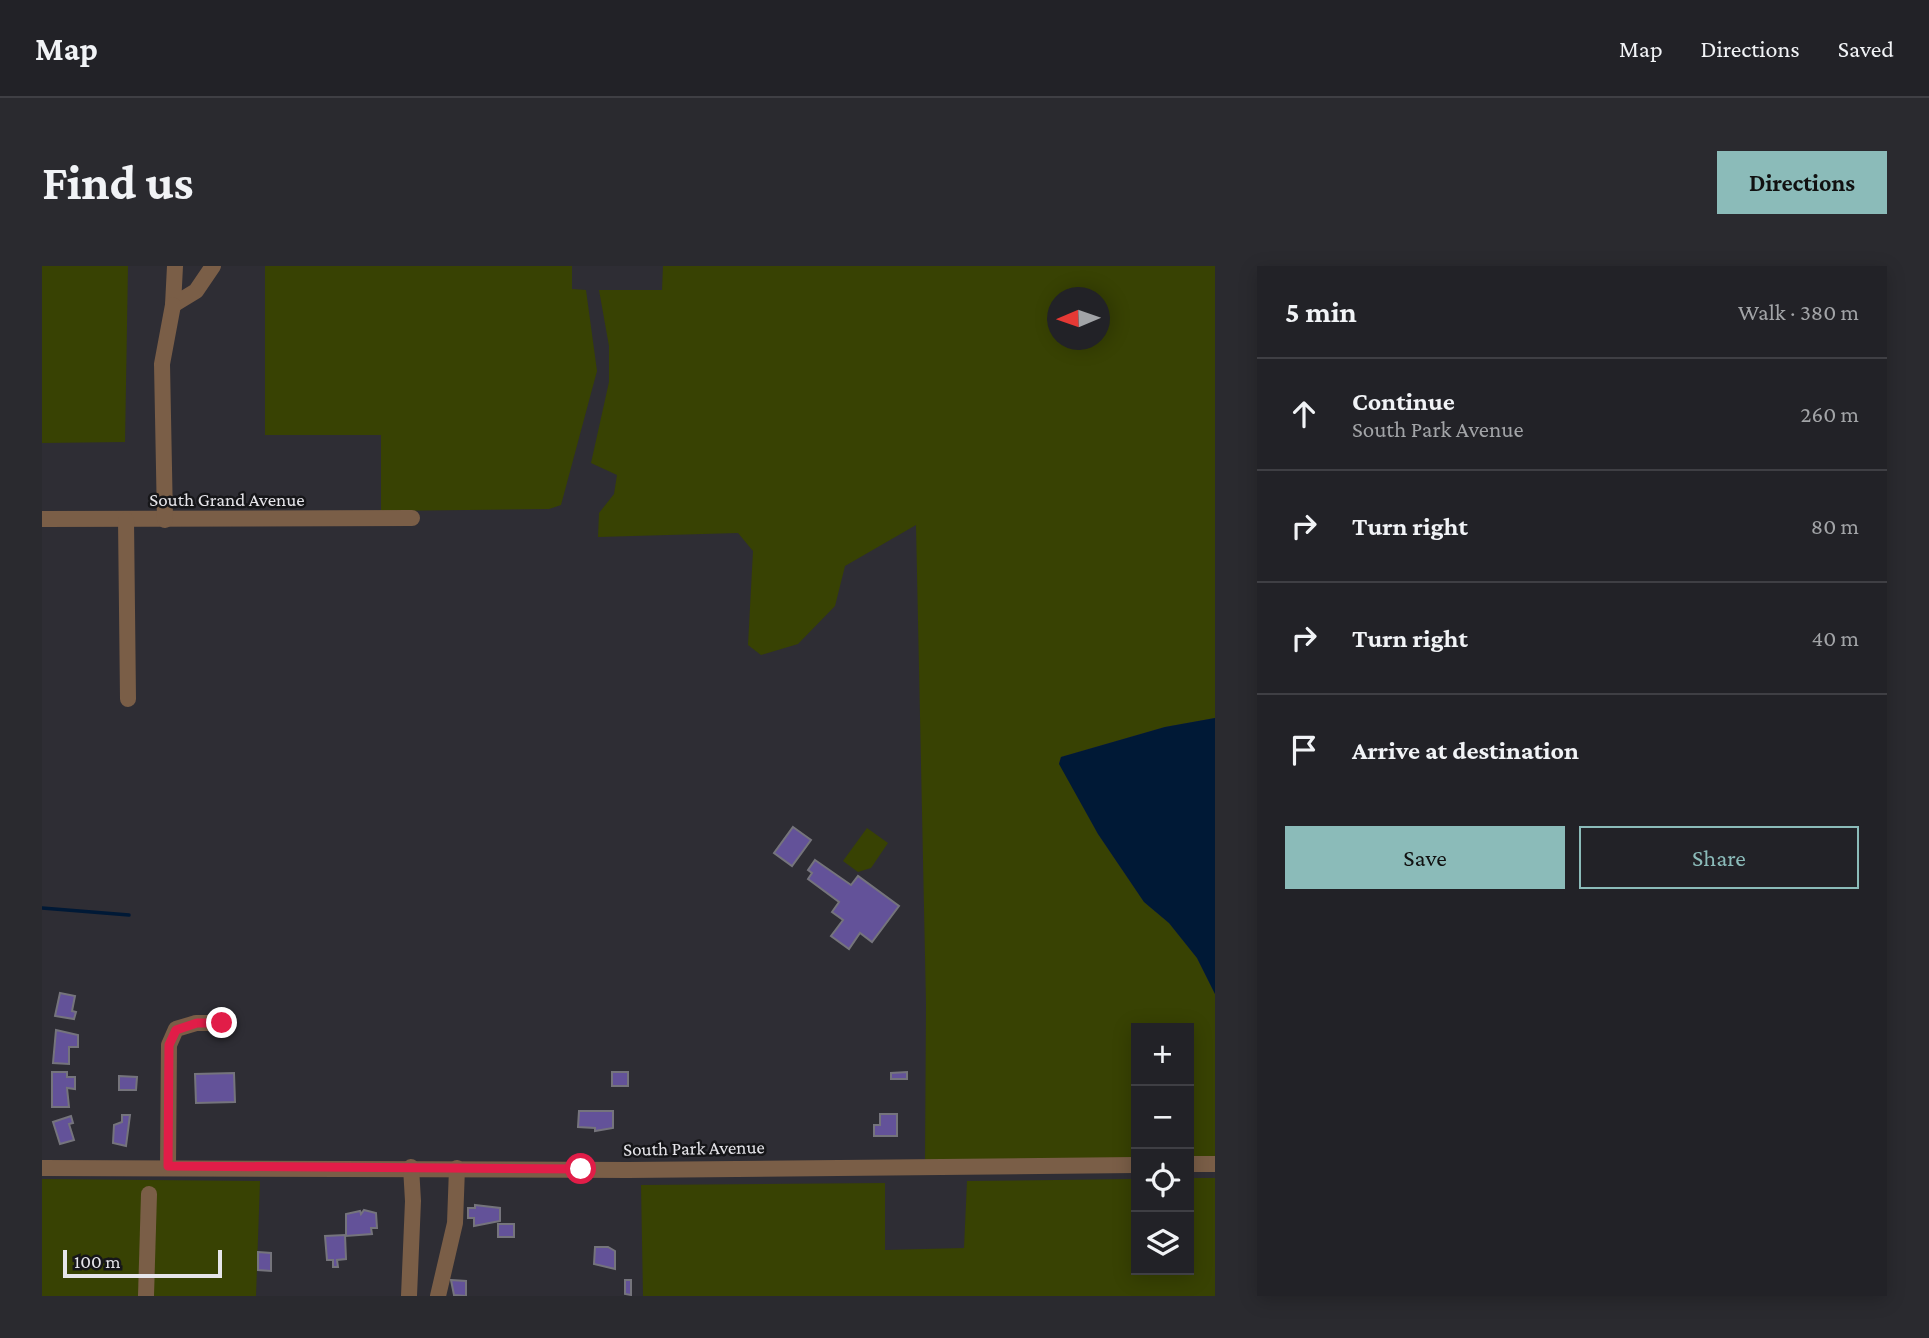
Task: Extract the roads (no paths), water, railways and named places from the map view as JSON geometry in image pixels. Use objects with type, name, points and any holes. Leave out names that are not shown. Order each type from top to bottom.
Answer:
[{"type":"street","points":[[165,520],[162,364],[173,305],[175,266]]},
{"type":"street","points":[[173,305],[196,291],[213,266]]},
{"type":"street","name":"South Grand Avenue","points":[[42,519],[412,518]]},
{"type":"street","points":[[126,520],[128,699]]},
{"type":"street","points":[[168,1166],[169,1045],[176,1030],[197,1023],[222,1023]]},
{"type":"street","points":[[1194,1164],[1215,1164]]},
{"type":"street","name":"South Park Avenue","points":[[42,1168],[1131,1165]]},
{"type":"street","points":[[409,1296],[413,1201],[411,1167]]},
{"type":"street","points":[[438,1296],[455,1223],[457,1168]]},
{"type":"street","points":[[146,1296],[149,1194]]},
{"type":"water","points":[[1215,718],[1215,994],[1197,958],[1169,923],[1144,902],[1098,834],[1059,764],[1061,757],[1165,727]]},
{"type":"waterway","points":[[42,908],[129,915]]}]
